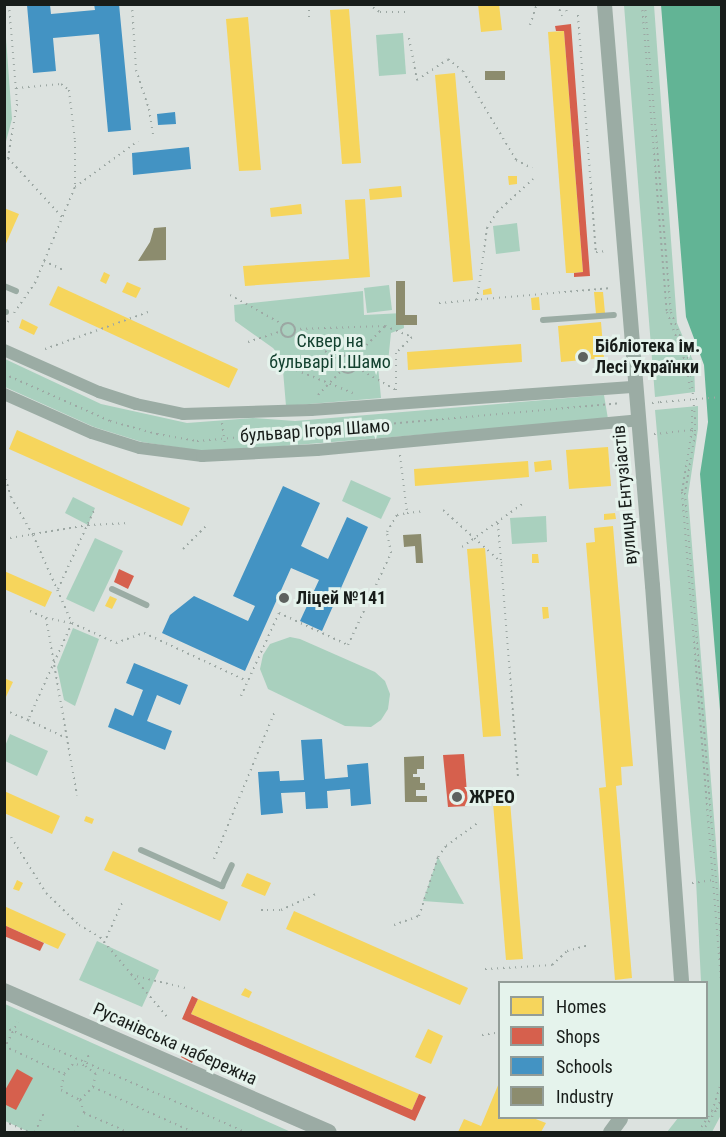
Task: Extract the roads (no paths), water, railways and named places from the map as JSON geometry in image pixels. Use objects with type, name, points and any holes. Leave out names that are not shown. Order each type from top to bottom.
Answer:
[{"type":"main road","name":"Русанівська набережна","points":[[4,991],[329,1132]]},
{"type":"street","name":"вулиця Ентузіастів","points":[[604,4],[639,420],[681,981]]},
{"type":"street","name":"бульвар Ігоря Шамо","points":[[4,350],[99,392],[136,404],[183,414],[221,414],[635,387]]},
{"type":"street","name":"бульвар Ігоря Шамо","points":[[4,394],[92,433],[140,448],[202,456],[317,450],[639,420]]},
{"type":"street","points":[[610,1132],[619,1119]]},
{"type":"lane","points":[[4,286],[16,291]]},
{"type":"lane","points":[[543,320],[614,315]]},
{"type":"lane","points":[[112,589],[146,604]]},
{"type":"lane","points":[[141,850],[222,886],[232,865]]},
{"type":"place","name":"Бібліотека ім. Лесі Українки","points":[[583,357]]},
{"type":"place","name":"Ліцей №141","points":[[284,598]]},
{"type":"place","name":"ЖРЕО","points":[[457,797]]},
{"type":"park label","name":"Сквер на бульварі І.Шамо","points":[[330,352]]}]
